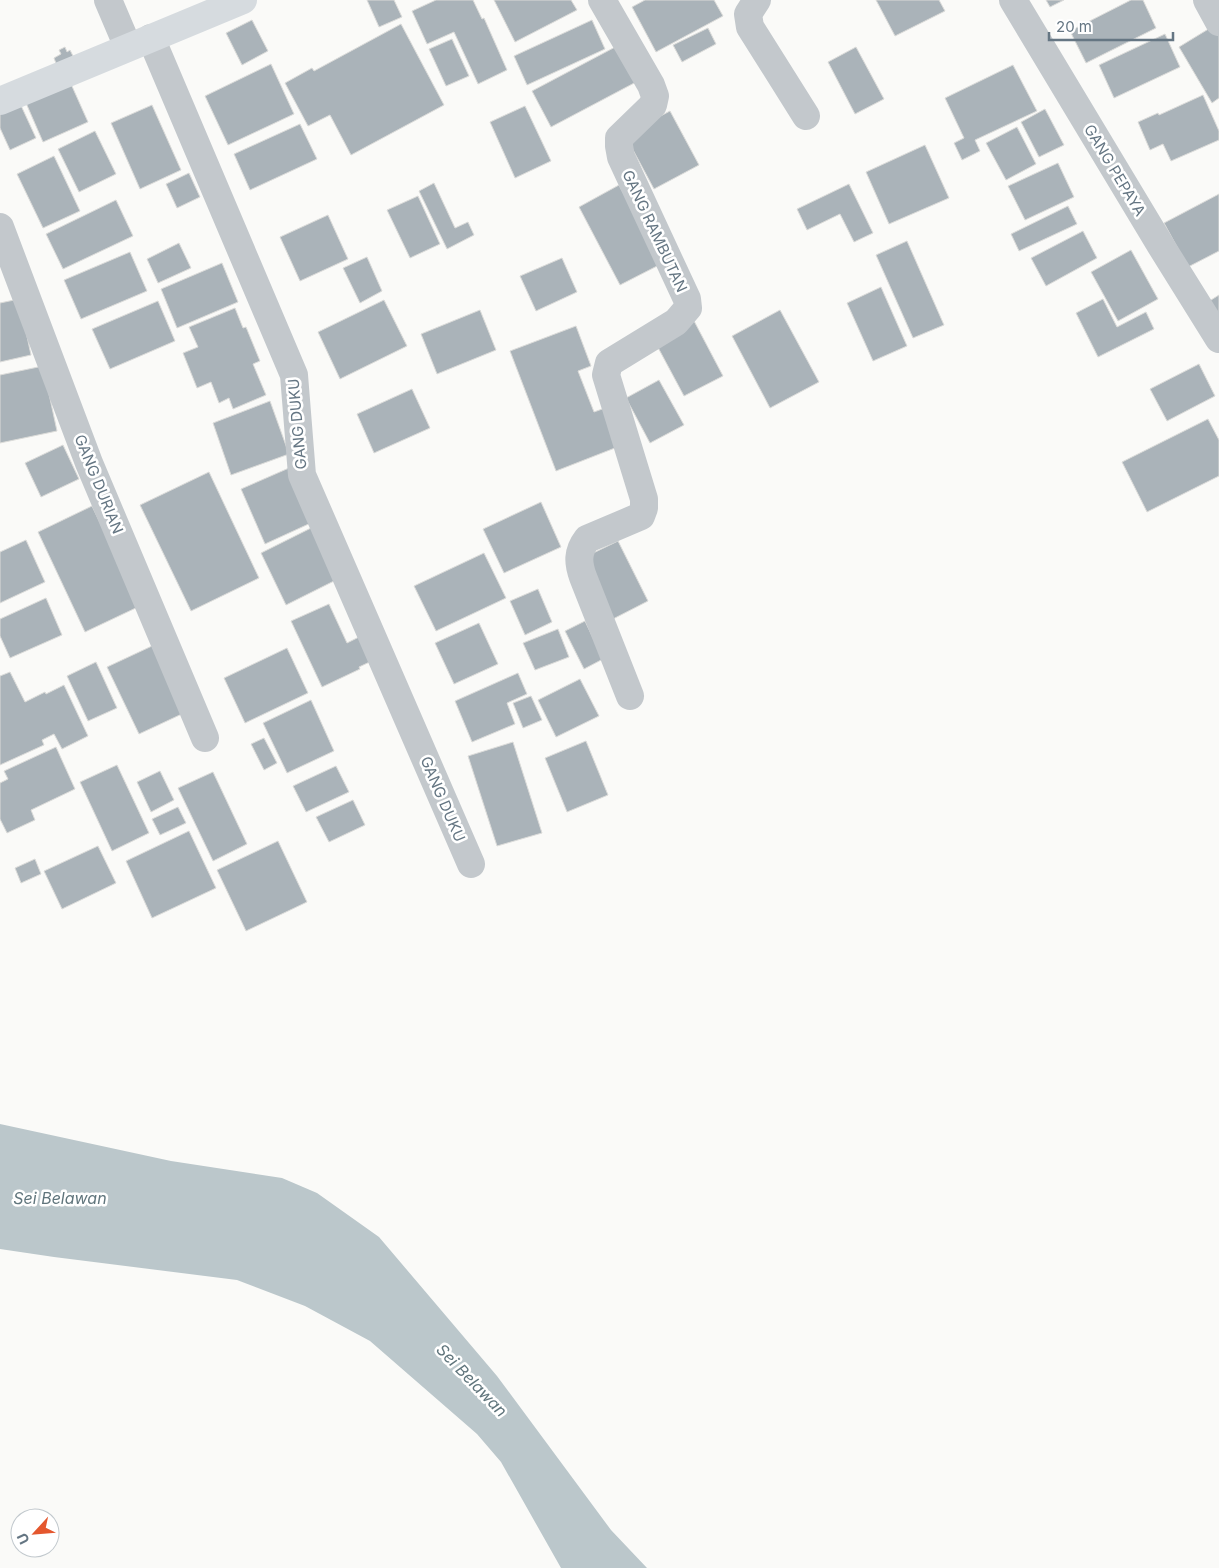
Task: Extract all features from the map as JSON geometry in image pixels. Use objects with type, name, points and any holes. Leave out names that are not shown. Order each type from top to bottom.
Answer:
[{"type":"main road","points":[[0,101],[243,0]]},
{"type":"street","name":"GANG DUKU","points":[[108,0],[140,42],[294,375],[302,475],[470,864]]},
{"type":"street","name":"GANG RAMBUTAN","points":[[602,0],[651,84],[655,96],[653,105],[619,138],[618,146],[627,170],[687,299],[688,308],[676,322],[609,362],[607,368],[606,375],[644,499],[644,508],[641,516],[586,539],[581,547],[579,565],[603,631],[630,696]]},
{"type":"street","points":[[757,0],[748,14],[750,27],[806,116]]},
{"type":"street","name":"GANG PEPAYA","points":[[1013,0],[1160,246],[1219,339]]},
{"type":"street","points":[[1207,0],[1219,22]]},
{"type":"street","name":"GANG DURIAN","points":[[0,227],[90,463],[205,738]]},
{"type":"water","name":"Sei Belawan","points":[[0,1124],[171,1161],[282,1178],[317,1193],[379,1237],[497,1376],[611,1530],[647,1568],[561,1568],[501,1462],[477,1434],[370,1341],[305,1306],[237,1280],[0,1249]]},
{"type":"building","points":[[367,0],[394,0],[402,17],[379,27]]},
{"type":"building","points":[[436,0],[473,0],[482,19],[484,18],[507,70],[478,84],[454,32],[427,44],[412,11]]},
{"type":"building","points":[[494,0],[571,0],[577,10],[515,42]]},
{"type":"building","points":[[645,0],[714,0],[723,16],[656,52],[632,7]]},
{"type":"building","points":[[876,0],[939,0],[945,11],[895,36]]},
{"type":"building","points":[[1046,0],[1064,0],[1050,7]]},
{"type":"building","points":[[1131,0],[1143,0],[1156,28],[1086,63],[1070,31]]},
{"type":"building","points":[[252,20],[268,51],[242,65],[226,33]]},
{"type":"building","points":[[592,20],[605,49],[527,85],[514,56]]},
{"type":"building","points":[[401,24],[444,105],[351,155],[330,115],[308,126],[285,83],[312,68],[314,71]]},
{"type":"building","points":[[1215,25],[1219,31],[1219,98],[1212,103],[1179,47]]},
{"type":"building","points":[[708,28],[716,44],[682,62],[673,45]]},
{"type":"building","points":[[1165,34],[1180,67],[1114,98],[1099,65]]},
{"type":"building","points":[[452,39],[469,76],[446,86],[429,49]]},
{"type":"building","points":[[619,45],[638,81],[551,127],[532,91]]},
{"type":"building","points":[[65,47],[67,52],[70,50],[74,58],[57,66],[54,58],[61,54],[59,50]]},
{"type":"building","points":[[856,47],[884,99],[855,114],[828,62]]},
{"type":"building","points":[[271,64],[294,114],[228,145],[205,96]]},
{"type":"building","points":[[1013,65],[1037,111],[975,140],[980,151],[962,160],[954,143],[964,138],[945,98]]},
{"type":"building","points":[[71,84],[88,122],[43,142],[26,103]]},
{"type":"building","points":[[1203,95],[1219,131],[1219,140],[1171,161],[1163,144],[1150,150],[1138,122],[1158,113],[1159,115]]},
{"type":"building","points":[[18,99],[36,138],[10,150],[0,128],[0,108]]},
{"type":"building","points":[[152,105],[181,170],[140,189],[111,123]]},
{"type":"building","points":[[525,106],[551,161],[515,178],[490,122]]},
{"type":"building","points":[[1045,109],[1064,145],[1039,157],[1021,122]]},
{"type":"building","points":[[670,111],[699,165],[654,189],[625,135]]},
{"type":"building","points":[[300,124],[317,159],[250,190],[234,154]]},
{"type":"building","points":[[1017,127],[1036,164],[1006,180],[986,143]]},
{"type":"building","points":[[95,131],[116,174],[79,192],[58,149]]},
{"type":"building","points":[[925,145],[949,198],[889,224],[866,172]]},
{"type":"building","points":[[54,156],[80,211],[43,228],[17,174]]},
{"type":"building","points":[[1058,163],[1074,197],[1025,220],[1008,186]]},
{"type":"building","points":[[189,173],[200,197],[177,208],[166,184]]},
{"type":"building","points":[[434,183],[455,228],[468,222],[474,235],[447,249],[419,191]]},
{"type":"building","points":[[849,184],[873,233],[854,242],[840,214],[807,230],[797,209]]},
{"type":"building","points":[[619,185],[661,264],[620,285],[579,207]]},
{"type":"building","points":[[1219,194],[1219,251],[1188,267],[1164,223]]},
{"type":"building","points":[[418,196],[440,244],[410,258],[387,210]]},
{"type":"building","points":[[116,200],[133,236],[63,269],[46,234]]},
{"type":"building","points":[[1068,206],[1077,224],[1019,251],[1011,234]]},
{"type":"building","points":[[328,215],[348,259],[300,281],[280,237]]},
{"type":"building","points":[[1083,231],[1097,258],[1046,286],[1031,258]]},
{"type":"building","points":[[907,241],[944,325],[913,338],[876,255]]},
{"type":"building","points":[[179,243],[191,268],[158,283],[147,259]]},
{"type":"building","points":[[1131,250],[1158,299],[1118,321],[1091,272]]},
{"type":"building","points":[[130,252],[147,291],[81,319],[64,280]]},
{"type":"building","points":[[367,257],[382,291],[360,303],[343,268]]},
{"type":"building","points":[[562,258],[577,292],[536,311],[520,276]]},
{"type":"building","points":[[222,263],[238,302],[177,328],[161,289]]},
{"type":"building","points":[[881,287],[907,346],[873,361],[847,303]]},
{"type":"building","points":[[1219,295],[1219,331],[1203,305]]},
{"type":"building","points":[[19,299],[31,355],[0,362],[0,303]]},
{"type":"building","points":[[1103,299],[1117,327],[1146,312],[1154,329],[1098,357],[1076,313]]},
{"type":"building","points":[[384,300],[407,346],[340,379],[318,332]]},
{"type":"building","points":[[158,301],[175,341],[110,369],[92,329]]},
{"type":"building","points":[[235,308],[243,328],[246,327],[260,361],[253,364],[266,395],[233,409],[229,398],[219,403],[211,382],[197,388],[183,353],[198,347],[189,327]]},
{"type":"building","points":[[480,310],[496,350],[437,374],[421,334]]},
{"type":"building","points":[[780,310],[819,382],[770,408],[732,336]]},
{"type":"building","points":[[693,319],[723,376],[684,396],[654,340]]},
{"type":"building","points":[[576,326],[591,366],[578,371],[594,412],[605,408],[620,446],[556,471],[510,351]]},
{"type":"building","points":[[1199,364],[1215,396],[1167,421],[1150,389]]},
{"type":"building","points":[[43,366],[57,431],[0,443],[0,375]]},
{"type":"building","points":[[659,380],[684,425],[650,443],[626,398]]},
{"type":"building","points":[[412,389],[430,428],[374,453],[357,414]]},
{"type":"building","points":[[270,401],[289,454],[231,475],[213,423]]},
{"type":"building","points":[[1208,419],[1219,440],[1219,476],[1147,512],[1122,462]]},
{"type":"building","points":[[63,445],[79,479],[41,497],[25,463]]},
{"type":"building","points":[[289,468],[313,522],[265,544],[241,489]]},
{"type":"building","points":[[209,472],[259,578],[191,611],[140,505]]},
{"type":"building","points":[[541,502],[561,547],[504,573],[483,529]]},
{"type":"building","points":[[92,506],[140,606],[85,632],[38,532]]},
{"type":"building","points":[[315,526],[340,578],[286,605],[261,553]]},
{"type":"building","points":[[26,540],[45,582],[0,603],[0,552]]},
{"type":"building","points":[[618,541],[648,601],[611,620],[581,559]]},
{"type":"building","points":[[484,553],[506,598],[436,631],[414,586]]},
{"type":"building","points":[[538,589],[552,622],[525,635],[510,601]]},
{"type":"building","points":[[46,598],[62,635],[10,658],[0,636],[0,619]]},
{"type":"building","points":[[329,604],[347,643],[365,634],[376,659],[359,667],[360,669],[322,687],[291,621]]},
{"type":"building","points":[[585,621],[603,659],[584,669],[565,631]]},
{"type":"building","points":[[479,623],[498,664],[454,684],[435,643]]},
{"type":"building","points":[[558,629],[569,657],[535,670],[523,643]]},
{"type":"building","points":[[152,646],[184,713],[139,734],[107,667]]},
{"type":"building","points":[[287,648],[308,693],[245,723],[224,678]]},
{"type":"building","points":[[96,662],[117,708],[88,721],[67,676]]},
{"type":"building","points":[[10,672],[25,702],[64,685],[88,736],[62,749],[54,734],[42,740],[44,745],[0,765],[0,676]]},
{"type":"building","points":[[518,673],[527,694],[507,703],[515,724],[472,742],[455,701]]},
{"type":"building","points":[[580,679],[599,716],[556,737],[538,700]]},
{"type":"building","points":[[531,696],[542,720],[523,728],[513,703]]},
{"type":"building","points":[[311,700],[334,751],[287,773],[263,723]]},
{"type":"building","points":[[264,738],[277,763],[264,770],[251,744]]},
{"type":"building","points":[[586,741],[608,795],[567,812],[545,758]]},
{"type":"building","points":[[513,742],[542,833],[497,846],[468,756]]},
{"type":"building","points":[[56,747],[75,789],[31,810],[35,820],[7,833],[0,819],[0,783],[8,779],[4,771]]},
{"type":"building","points":[[117,765],[149,833],[112,851],[80,782]]},
{"type":"building","points":[[336,766],[349,792],[306,812],[293,786]]},
{"type":"building","points":[[160,771],[174,800],[151,812],[137,782]]},
{"type":"building","points":[[213,772],[247,844],[213,861],[178,788]]},
{"type":"building","points":[[353,800],[365,825],[329,842],[316,817]]},
{"type":"building","points":[[178,807],[186,823],[160,835],[152,819]]},
{"type":"building","points":[[189,831],[216,888],[152,918],[126,861]]},
{"type":"building","points":[[278,841],[307,902],[246,931],[217,870]]},
{"type":"building","points":[[98,846],[116,883],[62,909],[44,871]]},
{"type":"building","points":[[35,859],[41,874],[21,883],[15,868]]}]
